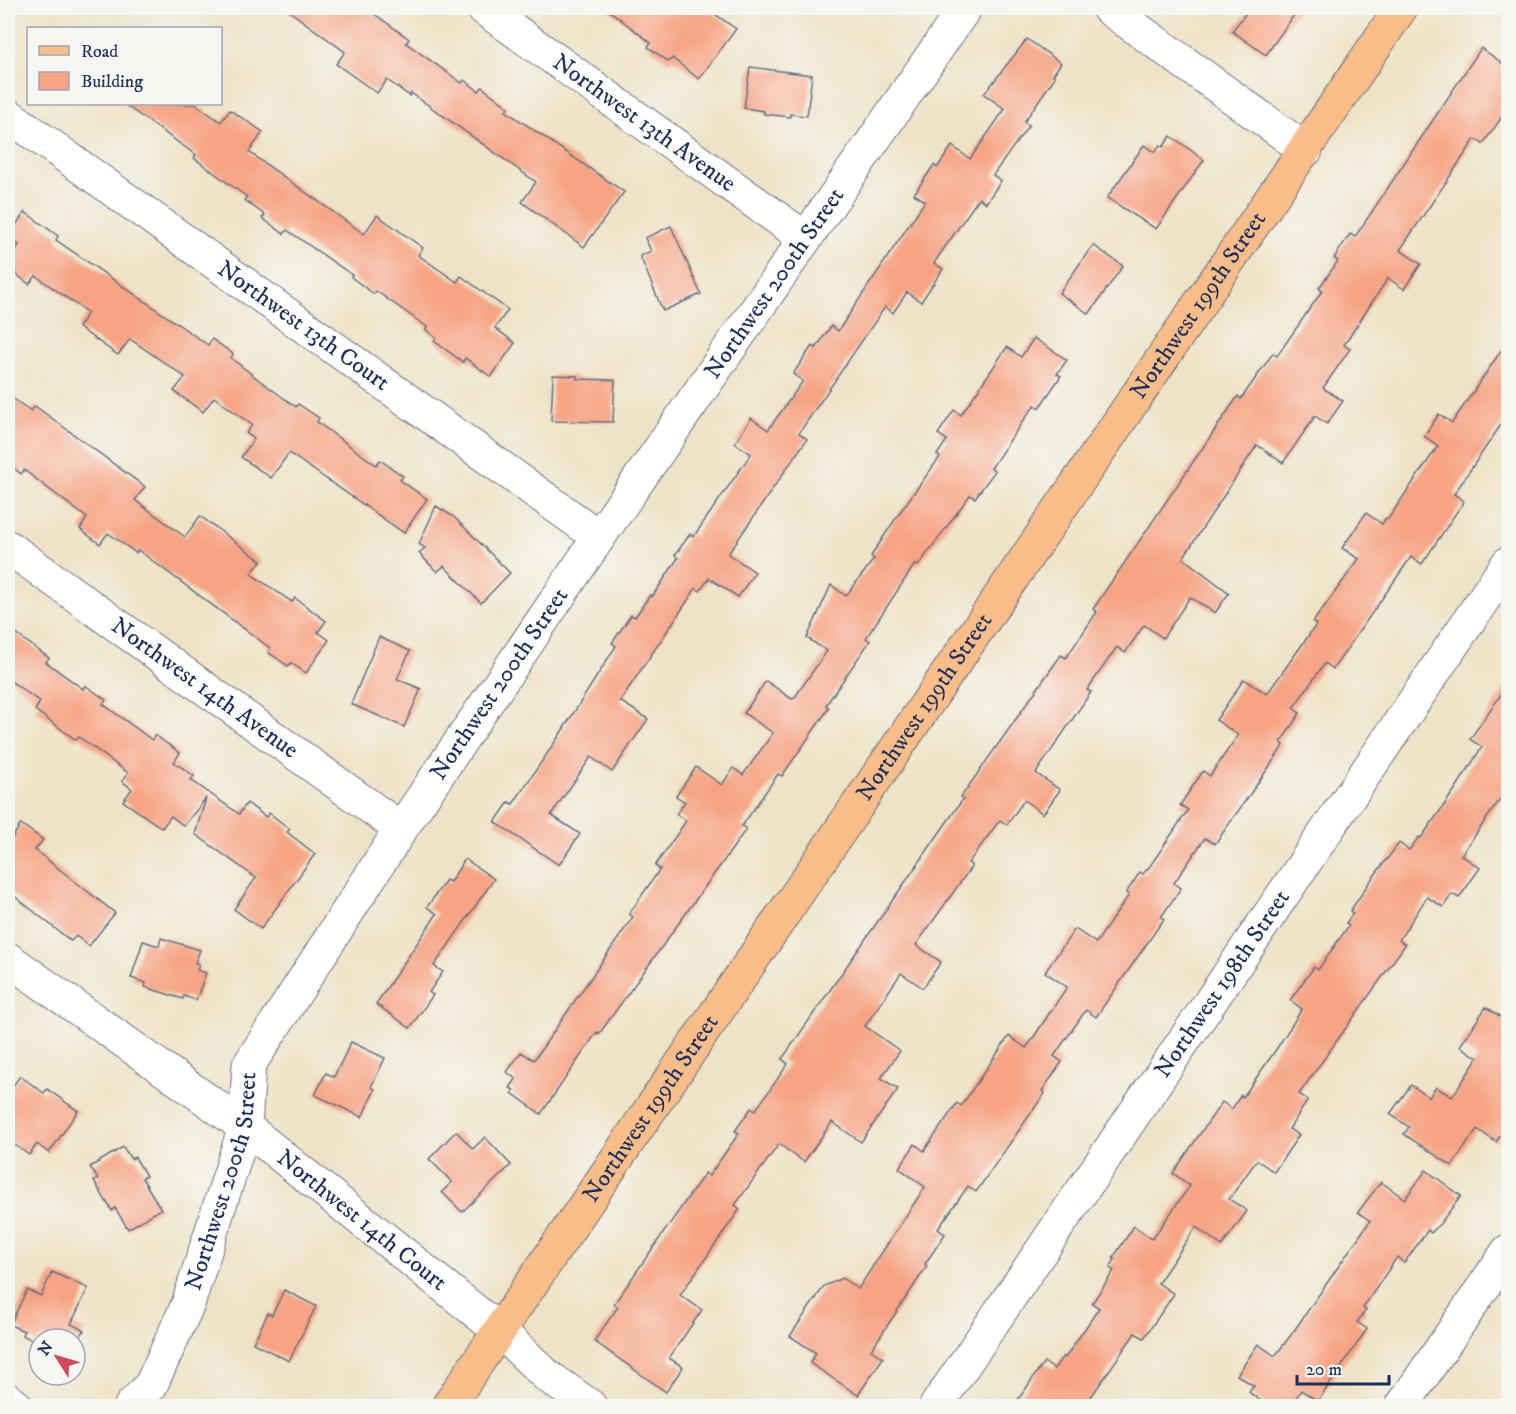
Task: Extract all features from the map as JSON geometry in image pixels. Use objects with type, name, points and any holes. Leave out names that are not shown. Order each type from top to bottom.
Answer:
[{"type":"main road","name":"Northwest 199th Street","points":[[448,1407],[1401,8]]},
{"type":"street","name":"Northwest 13th Avenue","points":[[483,8],[805,238]]},
{"type":"street","name":"Northwest 200th Street","points":[[131,1407],[151,1385],[188,1304],[245,1127],[249,1065],[401,829],[599,537],[965,8]]},
{"type":"street","points":[[1108,8],[1305,150]]},
{"type":"street","name":"Northwest 13th Court","points":[[8,115],[599,537]]},
{"type":"street","name":"Northwest 14th Avenue","points":[[8,547],[401,829]]},
{"type":"street","name":"Northwest 198th Street","points":[[936,1407],[1509,563]]},
{"type":"street","name":"Northwest 14th Court","points":[[8,959],[245,1127],[500,1331],[546,1375],[590,1407]]},
{"type":"street","points":[[1402,1407],[1509,1251]]},
{"type":"street","points":[[8,1400],[16,1407]]},
{"type":"building","points":[[285,8],[366,8],[409,39],[406,43],[462,83],[464,80],[479,91],[482,87],[508,107],[506,111],[624,192],[584,247],[522,202],[536,182],[411,93],[410,96],[387,80],[377,93],[336,64],[345,52]]},
{"type":"building","points":[[606,8],[706,8],[736,29],[699,79],[672,58],[669,62],[648,47],[651,43]]},
{"type":"building","points":[[1250,8],[1299,8],[1266,55],[1232,31]]},
{"type":"building","points":[[1027,39],[1061,63],[1053,75],[1055,77],[1024,122],[1029,125],[993,175],[1001,181],[986,203],[979,198],[934,263],[943,269],[921,302],[907,292],[893,313],[885,307],[799,433],[807,439],[728,554],[755,572],[738,597],[709,578],[700,591],[696,588],[620,701],[648,719],[612,772],[591,757],[551,815],[580,834],[559,865],[495,822],[509,802],[513,804],[559,736],[616,646],[612,643],[631,615],[635,617],[650,595],[652,597],[678,558],[675,555],[690,534],[694,536],[751,454],[735,443],[751,418],[768,430],[803,381],[793,374],[812,346],[816,348],[831,326],[838,331],[925,201],[914,194],[934,165],[937,168],[952,146],[970,159],[1005,109],[984,94]]},
{"type":"building","points":[[1481,48],[1509,68],[1509,107],[1483,144],[1475,139],[1400,250],[1421,264],[1404,289],[1388,278],[1344,345],[1350,349],[1323,388],[1343,401],[1327,424],[1315,416],[1283,463],[1257,445],[1183,558],[1229,593],[1215,613],[1190,597],[1163,638],[1144,625],[1125,653],[1117,647],[1087,690],[1091,692],[1036,773],[1060,790],[1043,814],[1024,800],[1007,825],[1000,820],[968,863],[972,866],[916,945],[941,962],[923,988],[901,973],[865,1026],[900,1051],[881,1078],[898,1089],[861,1142],[832,1122],[804,1162],[779,1144],[735,1205],[740,1209],[680,1295],[702,1310],[669,1358],[683,1367],[666,1392],[594,1341],[618,1307],[614,1304],[705,1173],[709,1176],[739,1133],[735,1131],[751,1108],[755,1111],[788,1064],[782,1059],[1061,655],[1066,658],[1097,612],[1093,609],[1238,396],[1241,399],[1273,353],[1277,356],[1322,291],[1319,288],[1338,261],[1334,258],[1350,234],[1355,237]]},
{"type":"building","points":[[750,67],[812,75],[807,116],[764,114],[764,111],[744,108]]},
{"type":"building","points":[[125,105],[196,105],[221,122],[230,110],[263,132],[249,152],[364,234],[377,215],[423,248],[418,255],[457,282],[461,276],[508,310],[495,328],[515,343],[491,377],[465,358],[463,362],[434,341],[436,338],[426,330],[427,327],[376,291],[374,294],[351,277],[352,275],[287,230],[284,234],[262,218],[265,215],[244,200],[247,197],[194,158],[196,155]]},
{"type":"building","points":[[1171,136],[1204,160],[1156,229],[1107,198],[1144,145],[1155,152],[1160,145],[1163,147]]},
{"type":"building","points":[[25,212],[58,236],[56,240],[208,345],[212,339],[233,354],[231,358],[259,380],[296,407],[298,404],[319,418],[317,422],[376,465],[380,460],[403,476],[400,480],[427,499],[404,533],[289,453],[271,478],[241,457],[254,439],[246,433],[252,425],[214,397],[203,412],[174,391],[185,377],[130,339],[118,355],[78,327],[88,313],[36,276],[29,284],[8,268],[8,261],[19,245],[8,236]]},
{"type":"building","points":[[671,226],[701,294],[663,311],[640,256],[651,251],[645,238]]},
{"type":"building","points":[[1093,245],[1123,266],[1089,314],[1059,293]]},
{"type":"building","points":[[1034,338],[1067,360],[1057,374],[1061,376],[1039,408],[1035,405],[1025,418],[991,468],[995,471],[975,498],[970,495],[918,566],[915,564],[866,638],[870,641],[826,705],[829,708],[782,776],[778,774],[742,826],[746,829],[730,852],[599,1034],[597,1032],[541,1114],[512,1093],[514,1090],[510,1088],[516,1079],[507,1072],[521,1052],[534,1060],[633,917],[629,914],[660,869],[655,866],[686,821],[676,814],[685,802],[676,796],[696,767],[722,785],[733,768],[743,775],[773,733],[744,713],[766,681],[792,699],[795,697],[827,651],[807,638],[831,585],[846,596],[874,559],[871,556],[940,457],[937,455],[947,440],[938,434],[954,410],[961,415],[1007,347],[1021,357]]},
{"type":"building","points":[[1509,339],[1509,413],[1454,494],[1464,501],[1422,564],[1411,557],[1333,669],[1325,663],[1293,708],[1300,713],[1281,742],[1284,745],[1262,777],[1215,844],[1205,838],[1174,883],[1181,888],[1161,917],[1164,919],[1096,1017],[1086,1010],[1054,1056],[1062,1062],[1042,1091],[1045,1093],[976,1192],[968,1186],[938,1229],[945,1234],[925,1264],[927,1266],[871,1350],[883,1358],[858,1395],[810,1363],[816,1353],[790,1336],[824,1286],[842,1278],[858,1289],[925,1187],[899,1168],[915,1144],[924,1151],[957,1103],[961,1106],[1009,1036],[1026,1048],[1067,987],[1045,972],[1075,929],[1096,943],[1129,895],[1126,893],[1140,872],[1143,874],[1150,866],[1188,810],[1180,805],[1203,771],[1210,776],[1238,735],[1216,720],[1244,679],[1267,694],[1316,625],[1313,622],[1359,559],[1342,548],[1366,513],[1382,524],[1386,518],[1388,519],[1438,446],[1424,436],[1439,414],[1452,423]]},
{"type":"building","points":[[553,375],[577,376],[577,379],[615,380],[613,422],[551,421]]},
{"type":"building","points":[[8,395],[31,411],[35,406],[145,487],[135,500],[185,537],[200,516],[261,561],[251,574],[292,602],[295,598],[326,621],[318,632],[329,640],[306,673],[291,663],[288,666],[268,652],[270,648],[138,550],[136,553],[108,533],[100,544],[80,529],[87,518],[24,470],[21,474],[8,463]]},
{"type":"building","points":[[436,506],[454,517],[510,573],[481,603],[444,566],[437,572],[419,553],[425,548],[419,544]]},
{"type":"building","points":[[8,628],[49,658],[46,662],[83,689],[85,685],[106,700],[103,704],[152,740],[155,735],[180,753],[174,762],[194,776],[191,780],[239,814],[247,803],[266,817],[269,813],[290,829],[287,832],[315,854],[261,929],[234,909],[256,878],[195,834],[206,798],[184,826],[171,816],[162,828],[123,801],[132,789],[122,781],[128,773],[79,737],[76,740],[35,710],[40,702],[8,679]]},
{"type":"building","points":[[379,637],[410,651],[397,679],[421,689],[404,727],[351,704]]},
{"type":"building","points":[[1509,683],[1509,787],[1461,855],[1480,868],[1459,898],[1452,894],[1443,907],[1427,897],[1399,940],[1405,945],[1299,1094],[1308,1100],[1289,1129],[1299,1135],[1274,1172],[1257,1160],[1229,1199],[1247,1211],[1222,1246],[1196,1227],[1158,1283],[1174,1294],[1144,1338],[1135,1333],[1084,1407],[1013,1407],[1044,1362],[1054,1369],[1063,1356],[1065,1358],[1099,1308],[1092,1303],[1114,1271],[1110,1268],[1115,1259],[1113,1258],[1134,1226],[1152,1239],[1190,1186],[1173,1173],[1222,1102],[1232,1109],[1277,1048],[1302,1009],[1290,1000],[1314,967],[1318,970],[1349,925],[1346,923],[1353,913],[1350,911],[1371,880],[1399,843],[1409,850],[1419,837],[1421,838],[1456,788],[1482,747],[1470,739]]},
{"type":"building","points":[[21,824],[43,840],[35,850],[115,913],[89,946],[76,936],[71,941],[8,891],[8,844]]},
{"type":"building","points":[[465,859],[494,879],[434,966],[443,972],[429,992],[433,995],[410,1028],[376,1004],[437,914],[427,907],[446,880],[450,882]]},
{"type":"building","points":[[161,938],[200,950],[195,963],[199,964],[197,970],[206,973],[196,1000],[184,996],[183,999],[145,987],[146,983],[131,978],[143,941],[159,946]]},
{"type":"building","points":[[1486,1007],[1509,1022],[1509,1123],[1496,1142],[1477,1129],[1452,1166],[1404,1134],[1409,1127],[1390,1114],[1411,1085],[1429,1097],[1436,1087],[1452,1097],[1478,1058],[1460,1046]]},
{"type":"building","points":[[351,1042],[385,1058],[371,1087],[375,1089],[362,1117],[315,1095],[326,1073],[334,1077]]},
{"type":"building","points":[[20,1076],[44,1093],[47,1089],[78,1111],[49,1153],[37,1144],[29,1155],[8,1140],[8,1093]]},
{"type":"building","points":[[456,1131],[473,1149],[485,1137],[511,1165],[462,1212],[442,1192],[452,1182],[429,1159]]},
{"type":"building","points":[[123,1147],[131,1159],[135,1157],[146,1176],[142,1178],[161,1209],[128,1229],[115,1208],[112,1211],[94,1181],[98,1179],[90,1167]]},
{"type":"building","points":[[1426,1170],[1461,1196],[1439,1225],[1431,1233],[1428,1230],[1404,1263],[1397,1257],[1363,1308],[1366,1310],[1357,1322],[1367,1329],[1318,1401],[1301,1390],[1290,1407],[1269,1407],[1249,1392],[1254,1386],[1237,1375],[1258,1344],[1275,1356],[1291,1335],[1370,1221],[1358,1212],[1381,1182],[1405,1199]]},
{"type":"building","points":[[52,1272],[88,1288],[71,1324],[78,1327],[27,1327],[27,1337],[22,1335],[24,1331],[10,1325],[27,1290],[41,1296]]},
{"type":"building","points":[[284,1290],[316,1306],[289,1361],[253,1343],[268,1313],[272,1315]]}]
